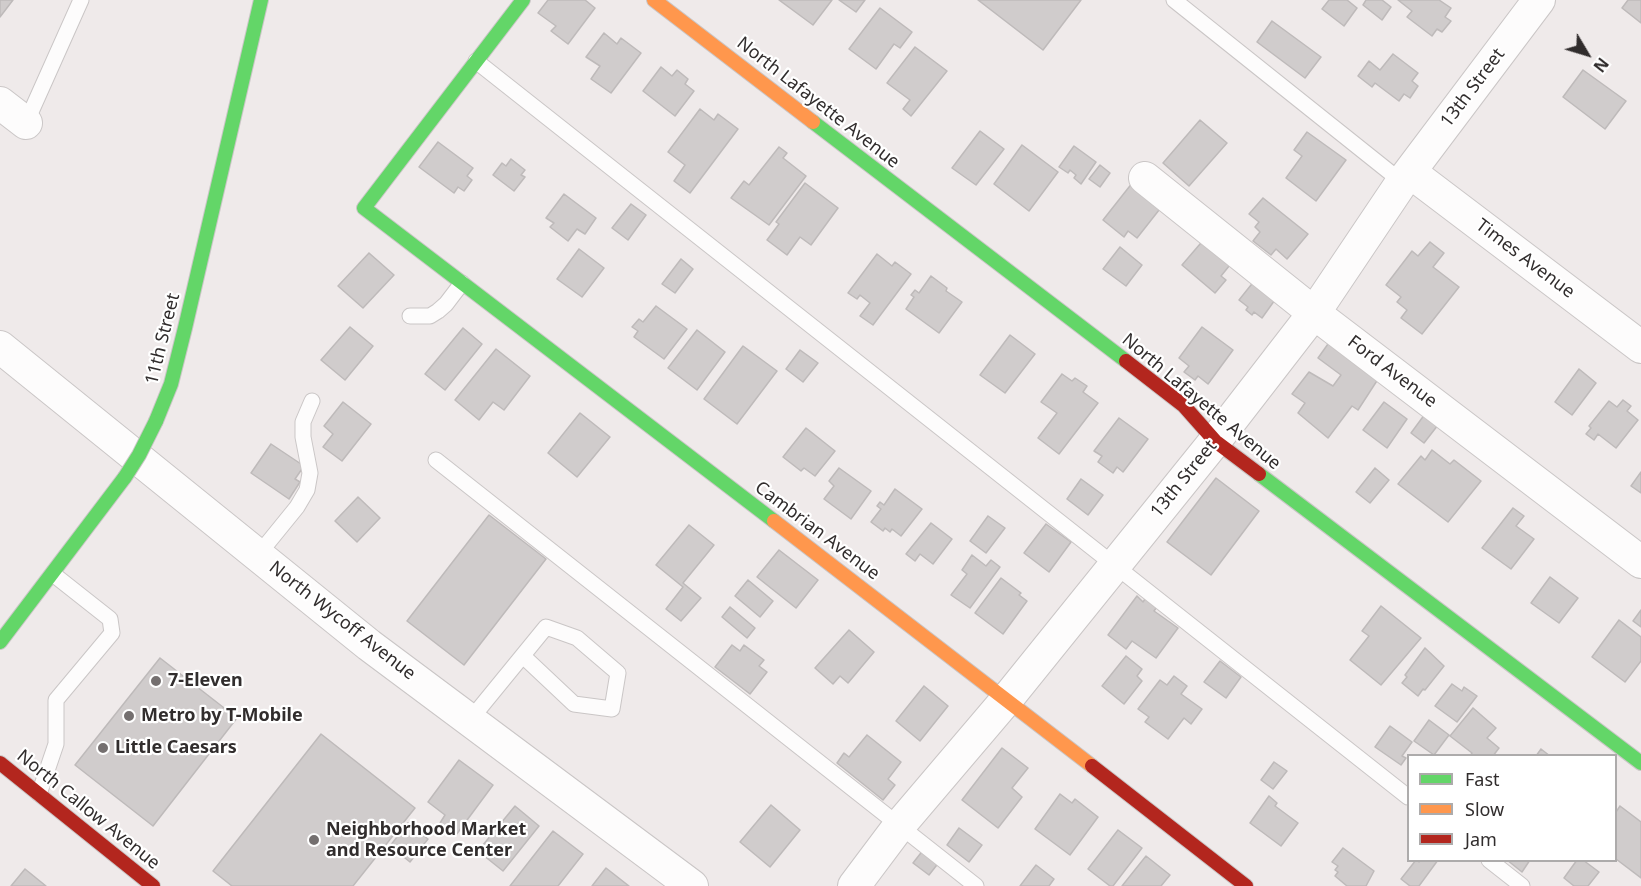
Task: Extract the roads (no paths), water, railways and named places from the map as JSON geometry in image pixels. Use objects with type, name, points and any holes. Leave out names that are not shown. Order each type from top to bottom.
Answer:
[{"type":"street","name":"11th Street","points":[[0,642],[125,477],[156,421],[171,384],[185,328],[261,0]]},
{"type":"street","points":[[477,61],[524,0]]},
{"type":"street","name":"North Lafayette Avenue","points":[[654,0],[1184,406],[1215,441],[1641,763]]},
{"type":"street","name":"13th Street","points":[[854,886],[899,826],[1007,699],[1215,441],[1314,313],[1406,177],[1539,0]]},
{"type":"street","name":"Cambrian Avenue","points":[[477,61],[364,208],[1007,699],[1246,886]]},
{"type":"street","points":[[0,103],[27,123]]},
{"type":"street","name":"Times Avenue","points":[[1406,177],[1641,346]]},
{"type":"street","name":"Ford Avenue","points":[[1145,178],[1314,313],[1641,562]]},
{"type":"street","name":"North Wycoff Avenue","points":[[0,347],[369,645],[692,886]]},
{"type":"street","name":"North Callow Avenue","points":[[0,763],[153,886]]},
{"type":"lane","points":[[27,123],[81,0]]},
{"type":"lane","points":[[1174,0],[1406,177]]},
{"type":"lane","points":[[477,61],[1407,796]]},
{"type":"lane","points":[[410,316],[430,316],[438,311],[462,283]]},
{"type":"lane","points":[[258,555],[297,507],[307,490],[310,473],[303,436],[303,422],[312,401]]},
{"type":"lane","points":[[436,460],[976,886]]},
{"type":"lane","points":[[39,794],[56,744],[56,700],[112,633],[110,619],[53,574]]},
{"type":"lane","points":[[470,720],[546,627],[577,638],[618,673],[612,709],[574,704],[523,656]]},
{"type":"lane","points":[[1490,862],[1522,886]]},
{"type":"place","name":"7-Eleven","points":[[156,681]]},
{"type":"place","name":"Metro by T-Mobile","points":[[129,716]]},
{"type":"place","name":"Little Caesars","points":[[103,748]]},
{"type":"place","name":"Neighborhood Market and Resource Center","points":[[314,840]]}]
